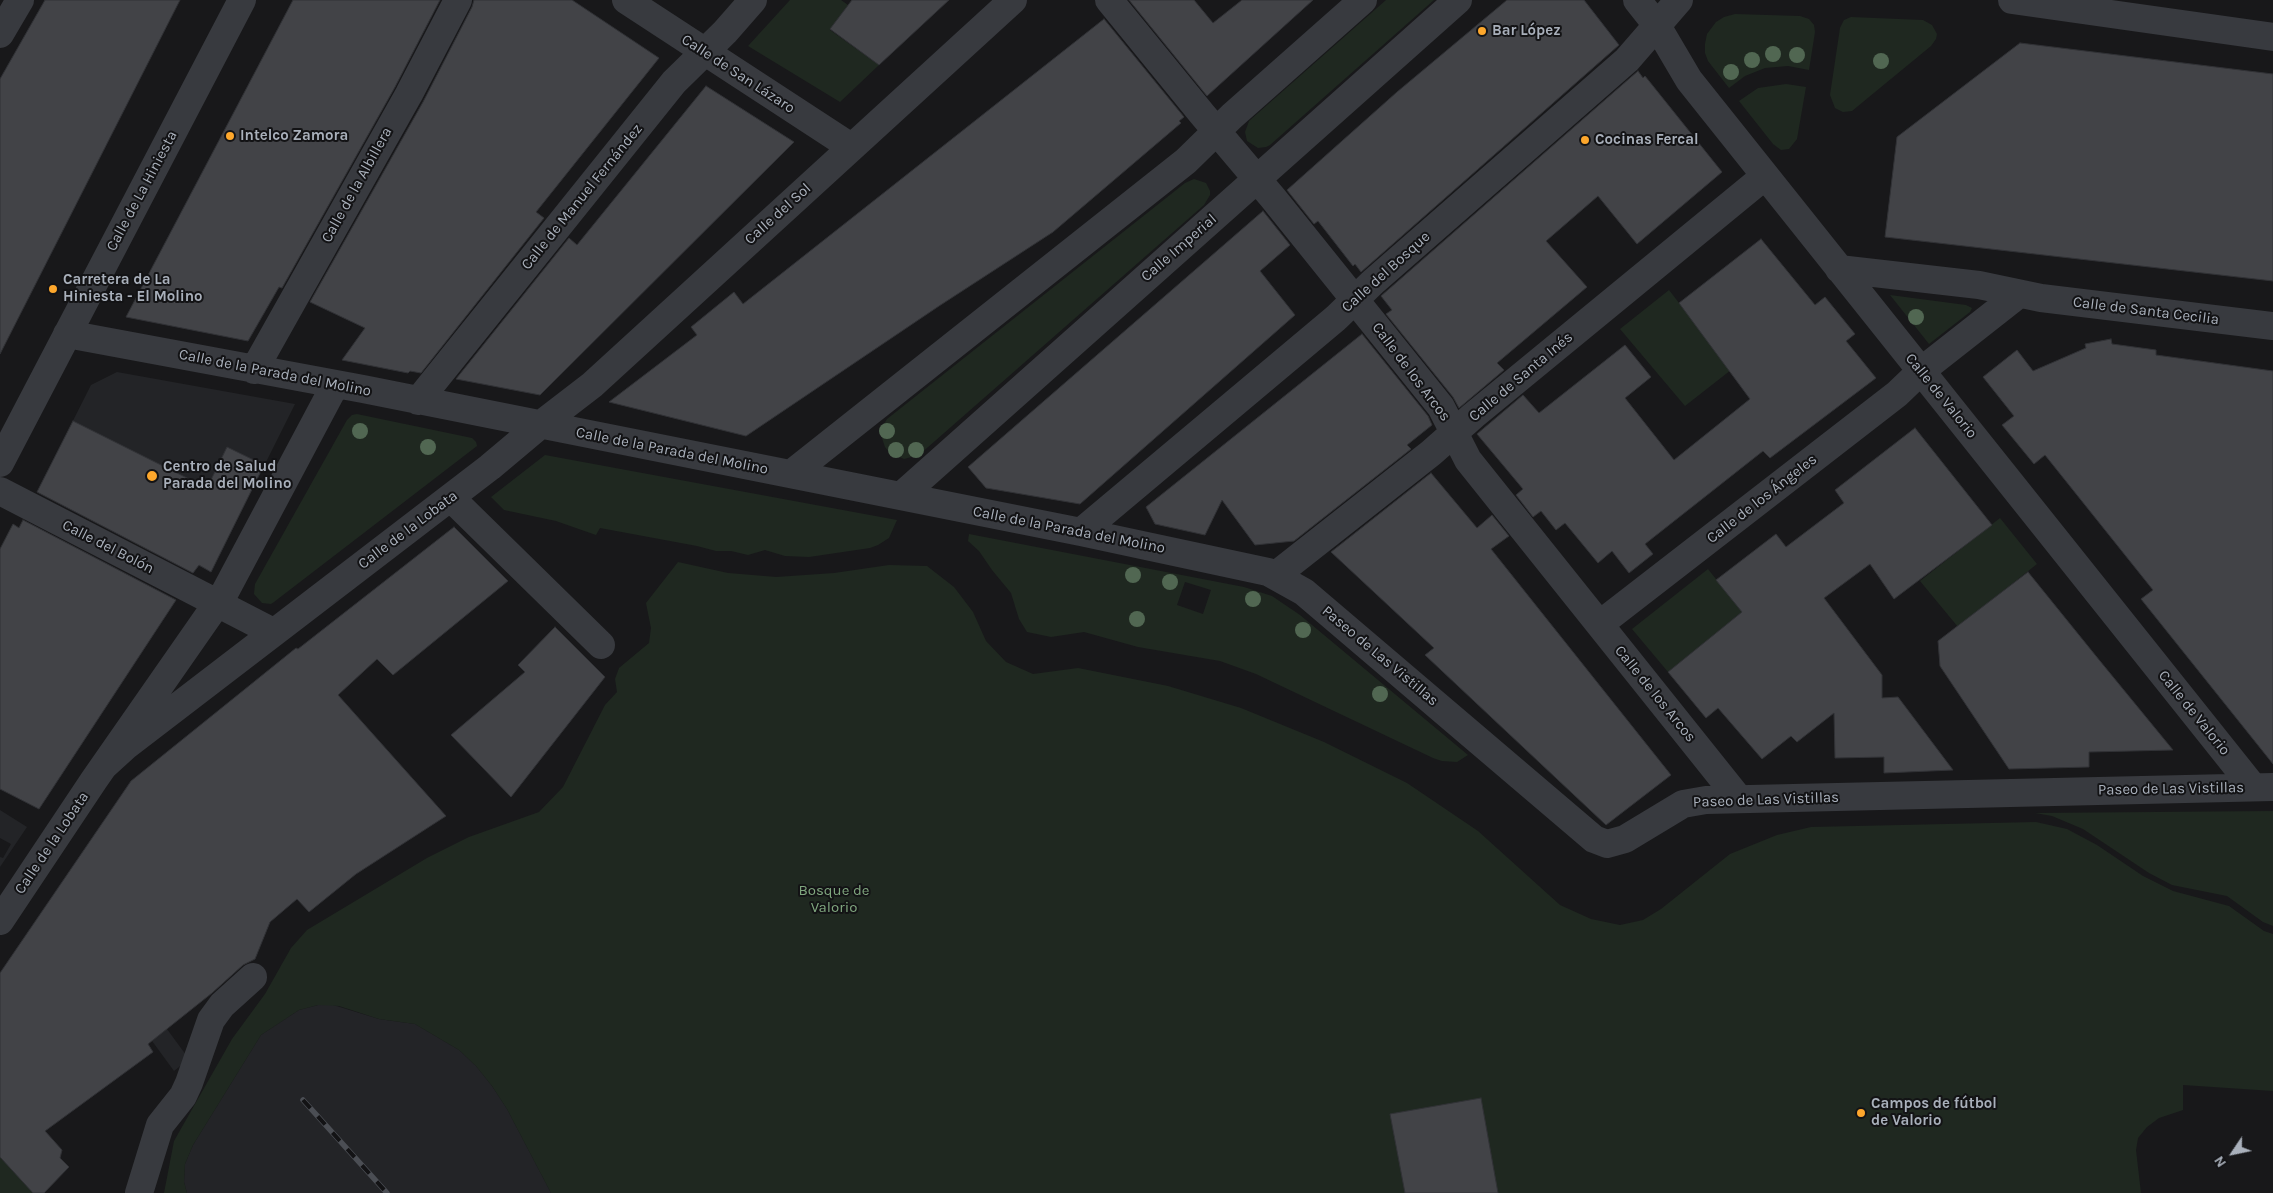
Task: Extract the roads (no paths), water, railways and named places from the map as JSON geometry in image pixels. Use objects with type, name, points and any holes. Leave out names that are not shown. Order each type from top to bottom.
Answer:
[{"type":"street","points":[[0,34],[20,0]]},
{"type":"street","name":"Calle de La Hiniesta","points":[[0,463],[7,430],[67,334],[242,0]]},
{"type":"street","name":"Calle de la Albillera","points":[[254,370],[409,94],[458,0]]},
{"type":"street","name":"Calle de San Lázaro","points":[[626,0],[851,147]]},
{"type":"street","name":"Calle de Manuel Fernández","points":[[418,401],[674,82],[705,52],[753,0]]},
{"type":"street","name":"Calle del Sol","points":[[540,425],[592,385],[1013,0]]},
{"type":"street","name":"Calle de los Arcos","points":[[1109,0],[1216,132],[1257,179],[1440,407],[1468,460],[1740,799]]},
{"type":"street","points":[[791,474],[1175,170],[1363,0]]},
{"type":"street","name":"Calle Imperial","points":[[900,496],[1458,0]]},
{"type":"street","name":"Calle de Valorio","points":[[1637,0],[1656,24],[1689,80],[1765,176],[1921,372],[2263,787]]},
{"type":"street","name":"Calle del Bosque","points":[[1081,532],[1336,318],[1627,60],[1656,24],[1679,0]]},
{"type":"street","points":[[2012,0],[2273,37]]},
{"type":"street","name":"Calle de Santa Inés","points":[[1276,575],[1431,453],[1765,176]]},
{"type":"street","name":"Calle de Santa Cecilia","points":[[1840,269],[1979,285],[2019,294],[2273,326]]},
{"type":"street","points":[[1921,372],[2019,294]]},
{"type":"street","name":"Calle de la Parada del Molino","points":[[67,334],[791,474],[1248,566],[1276,575]]},
{"type":"street","name":"Calle de los Ángeles","points":[[1600,624],[1897,394],[1921,372]]},
{"type":"street","name":"Calle de la Lobata","points":[[0,921],[229,585],[335,385]]},
{"type":"street","name":"Calle de la Lobata","points":[[104,766],[120,750],[500,460],[540,425]]},
{"type":"street","name":"Calle del Bolón","points":[[0,491],[217,604]]},
{"type":"street","points":[[451,498],[601,646]]},
{"type":"street","name":"Paseo de Las Vistillas","points":[[1276,575],[1304,592],[1600,842],[1607,844],[1619,842],[1683,804],[1706,800],[2263,787]]},
{"type":"street","points":[[217,604],[273,632]]},
{"type":"street","points":[[139,1193],[160,1124],[183,1096],[211,1020],[222,1005],[252,977]]},
{"type":"railway","points":[[303,1100],[387,1193]]},
{"type":"place","name":"Bar López","points":[[1482,31]]},
{"type":"place","name":"Intelco Zamora","points":[[230,136]]},
{"type":"place","name":"Cocinas Fercal","points":[[1585,140]]},
{"type":"place","name":"Carretera de La Hiniesta - El Molino","points":[[53,289]]},
{"type":"place","name":"Centro de Salud Parada del Molino","points":[[152,476]]},
{"type":"place","name":"Campos de fútbol de Valorio","points":[[1861,1113]]},
{"type":"park label","name":"Bosque de Valorio","points":[[834,900]]}]
